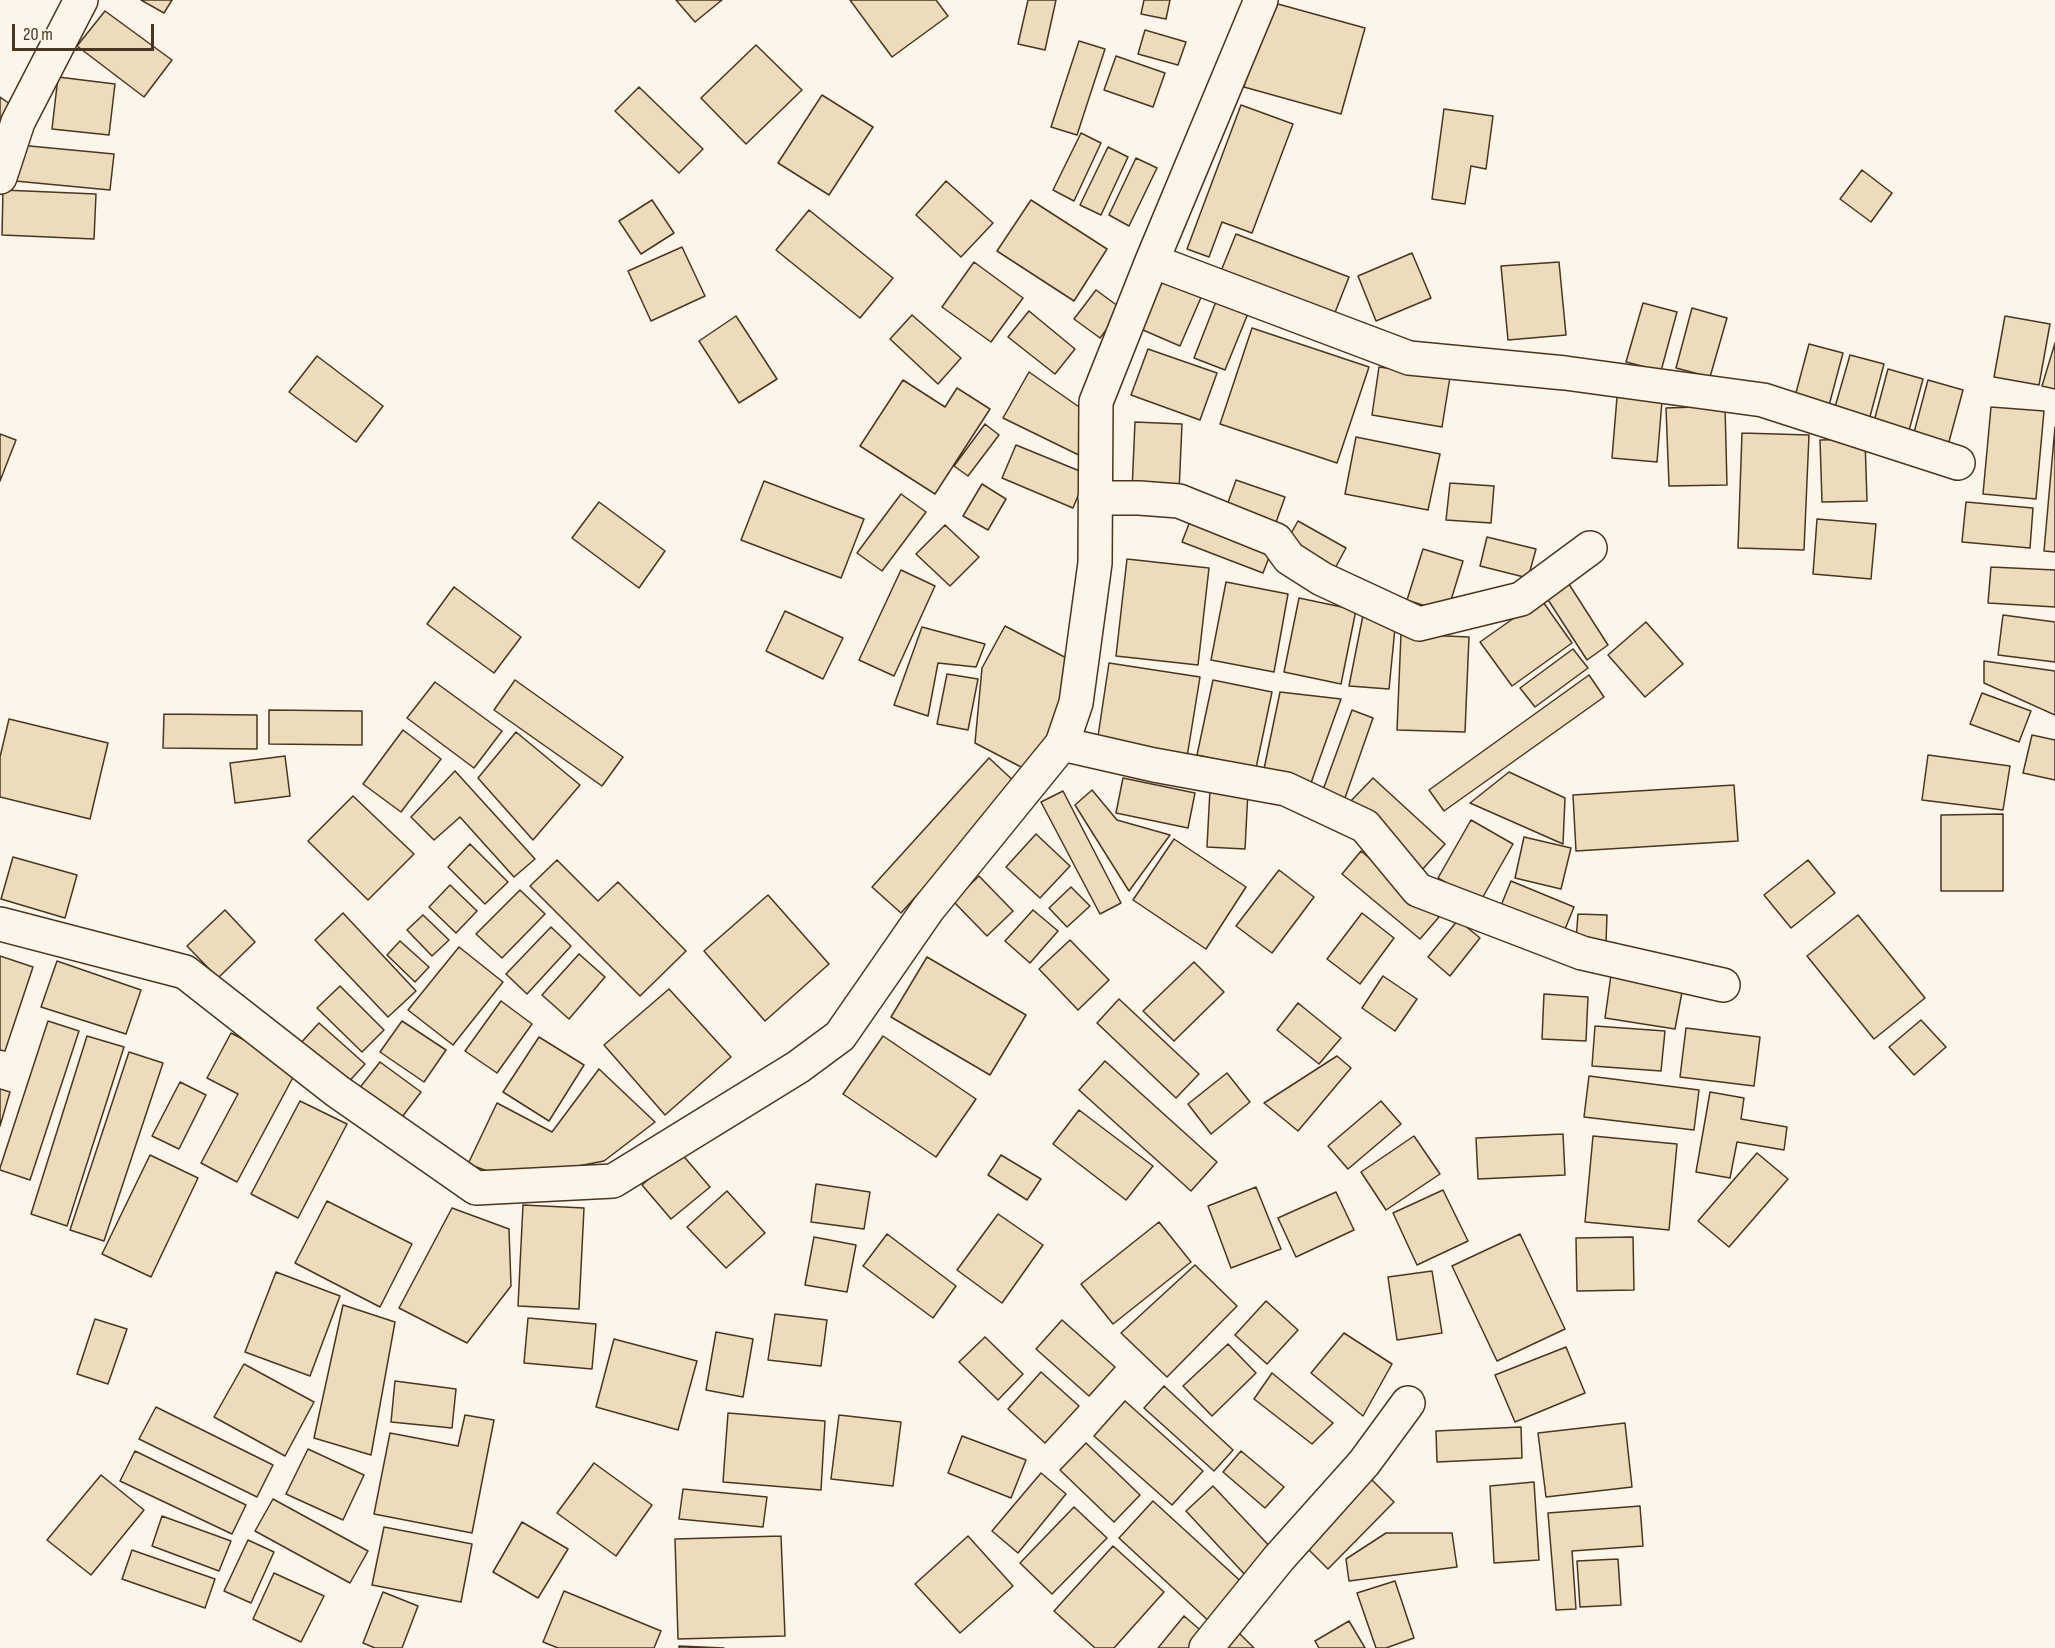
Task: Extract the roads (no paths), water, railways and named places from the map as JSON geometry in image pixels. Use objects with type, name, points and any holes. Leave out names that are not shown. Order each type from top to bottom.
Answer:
[{"type":"street","points":[[0,177],[18,123],[81,0]]},
{"type":"street","points":[[0,924],[185,972],[337,1091],[476,1188],[613,1180],[798,1067],[840,1036],[928,909],[1062,744],[1076,703],[1095,563],[1096,402],[1261,0]]},
{"type":"street","points":[[1152,261],[1408,358],[1565,373],[1763,400],[1958,463]]},
{"type":"street","points":[[1095,498],[1179,501],[1276,540],[1289,558],[1322,579],[1419,624],[1521,599],[1590,548]]},
{"type":"street","points":[[1062,744],[1154,765],[1286,789],[1365,826],[1418,890],[1582,953],[1723,985]]},
{"type":"street","points":[[1206,1648],[1279,1558],[1364,1463],[1408,1403]]}]
